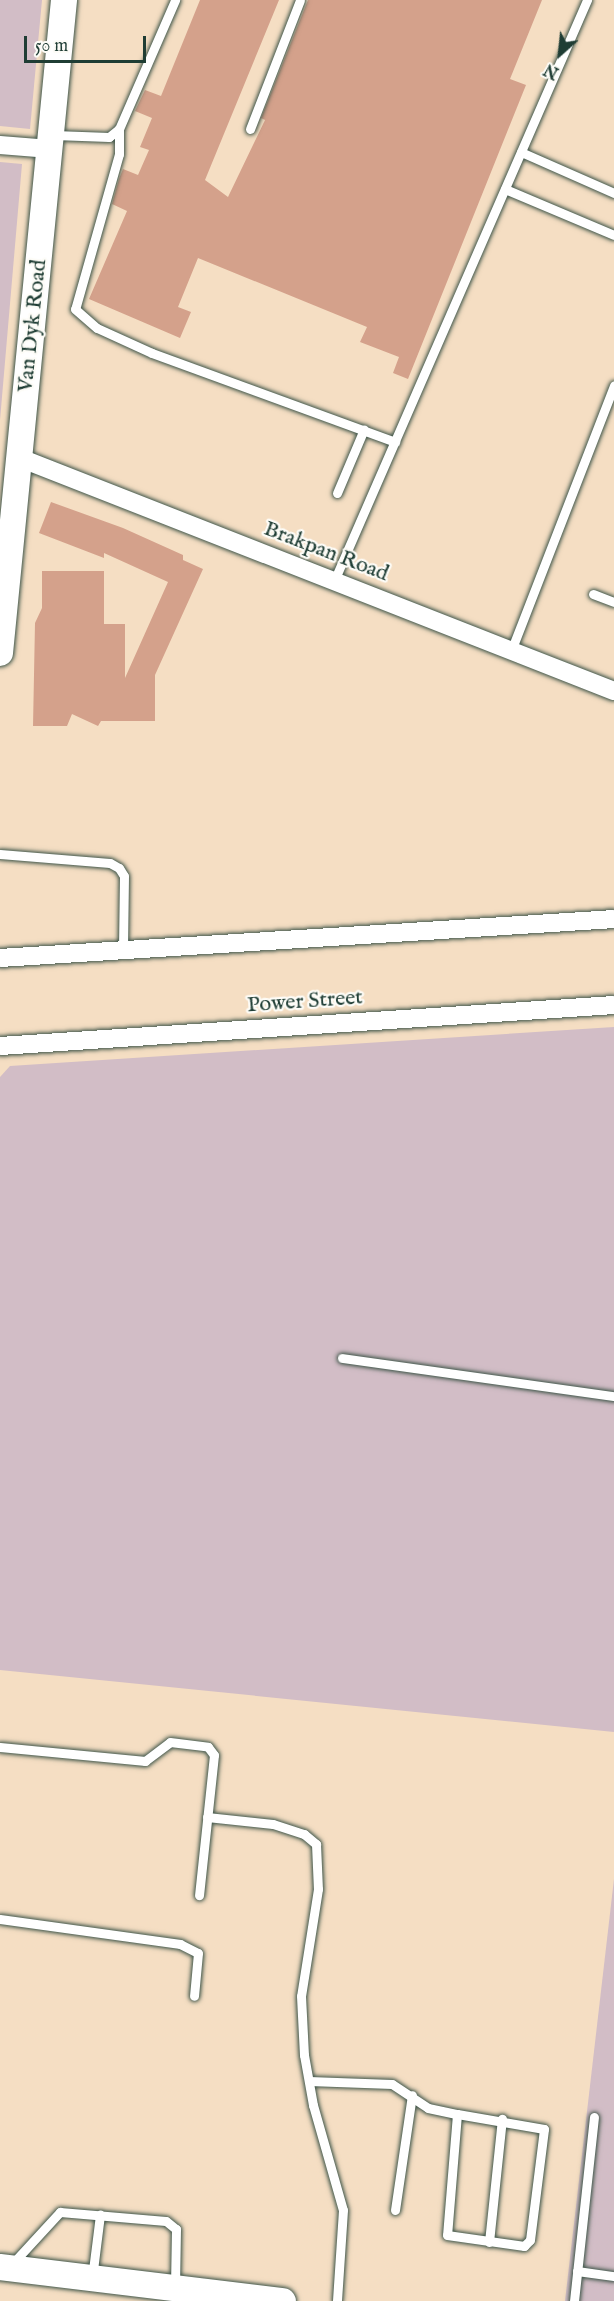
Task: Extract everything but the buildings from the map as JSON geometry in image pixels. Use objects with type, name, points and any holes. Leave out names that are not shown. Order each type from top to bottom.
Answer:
[{"type":"main road","name":"Van Dyk Road","points":[[0,643],[12,490],[20,458],[64,0]]},
{"type":"main road","points":[[4,2268],[284,2301]]},
{"type":"street","points":[[0,145],[51,142]]},
{"type":"street","name":"Brakpan Road","points":[[20,458],[614,692]]},
{"type":"street","points":[[0,958],[614,919]]},
{"type":"street","name":"Power Street","points":[[0,1046],[614,1005]]},
{"type":"lane","points":[[175,0],[119,129],[119,154],[75,309],[96,328],[152,353],[395,442]]},
{"type":"lane","points":[[250,129],[300,0]]},
{"type":"lane","points":[[334,581],[587,0]]},
{"type":"lane","points":[[51,142],[109,137],[119,129]]},
{"type":"lane","points":[[521,152],[614,193]]},
{"type":"lane","points":[[505,189],[614,235]]},
{"type":"lane","points":[[511,651],[614,385]]},
{"type":"lane","points":[[337,493],[364,429]]},
{"type":"lane","points":[[594,594],[614,602]]},
{"type":"lane","points":[[0,854],[110,863],[119,868],[124,876],[123,951]]},
{"type":"lane","points":[[342,1358],[614,1396]]},
{"type":"lane","points":[[0,1747],[145,1761],[170,1742],[208,1747],[214,1755],[199,1895]]},
{"type":"lane","points":[[207,1817],[273,1824],[304,1834],[316,1844],[318,1889],[302,1996],[309,2081],[329,2173],[343,2210],[337,2301]]},
{"type":"lane","points":[[0,1919],[180,1944],[198,1953],[194,1996]]},
{"type":"lane","points":[[309,2081],[392,2084],[412,2095],[428,2108],[541,2126],[545,2132],[530,2240],[524,2246],[450,2236],[445,2231],[457,2114]]},
{"type":"lane","points":[[395,2210],[412,2095]]},
{"type":"lane","points":[[574,2301],[594,2117]]},
{"type":"lane","points":[[489,2242],[502,2119]]},
{"type":"lane","points":[[4,2268],[60,2212],[100,2215],[172,2224],[176,2229],[175,2288]]},
{"type":"lane","points":[[92,2278],[100,2215]]},
{"type":"lane","points":[[577,2271],[614,2276]]},
{"type":"shaded area","points":[[0,0],[42,0],[30,129],[0,126]]},
{"type":"shaded area","points":[[0,162],[22,164],[0,420]]},
{"type":"shaded area","points":[[614,1027],[614,1732],[0,1670],[0,1077],[10,1066]]},
{"type":"shaded area","points":[[614,1879],[614,2301],[565,2301]]}]
